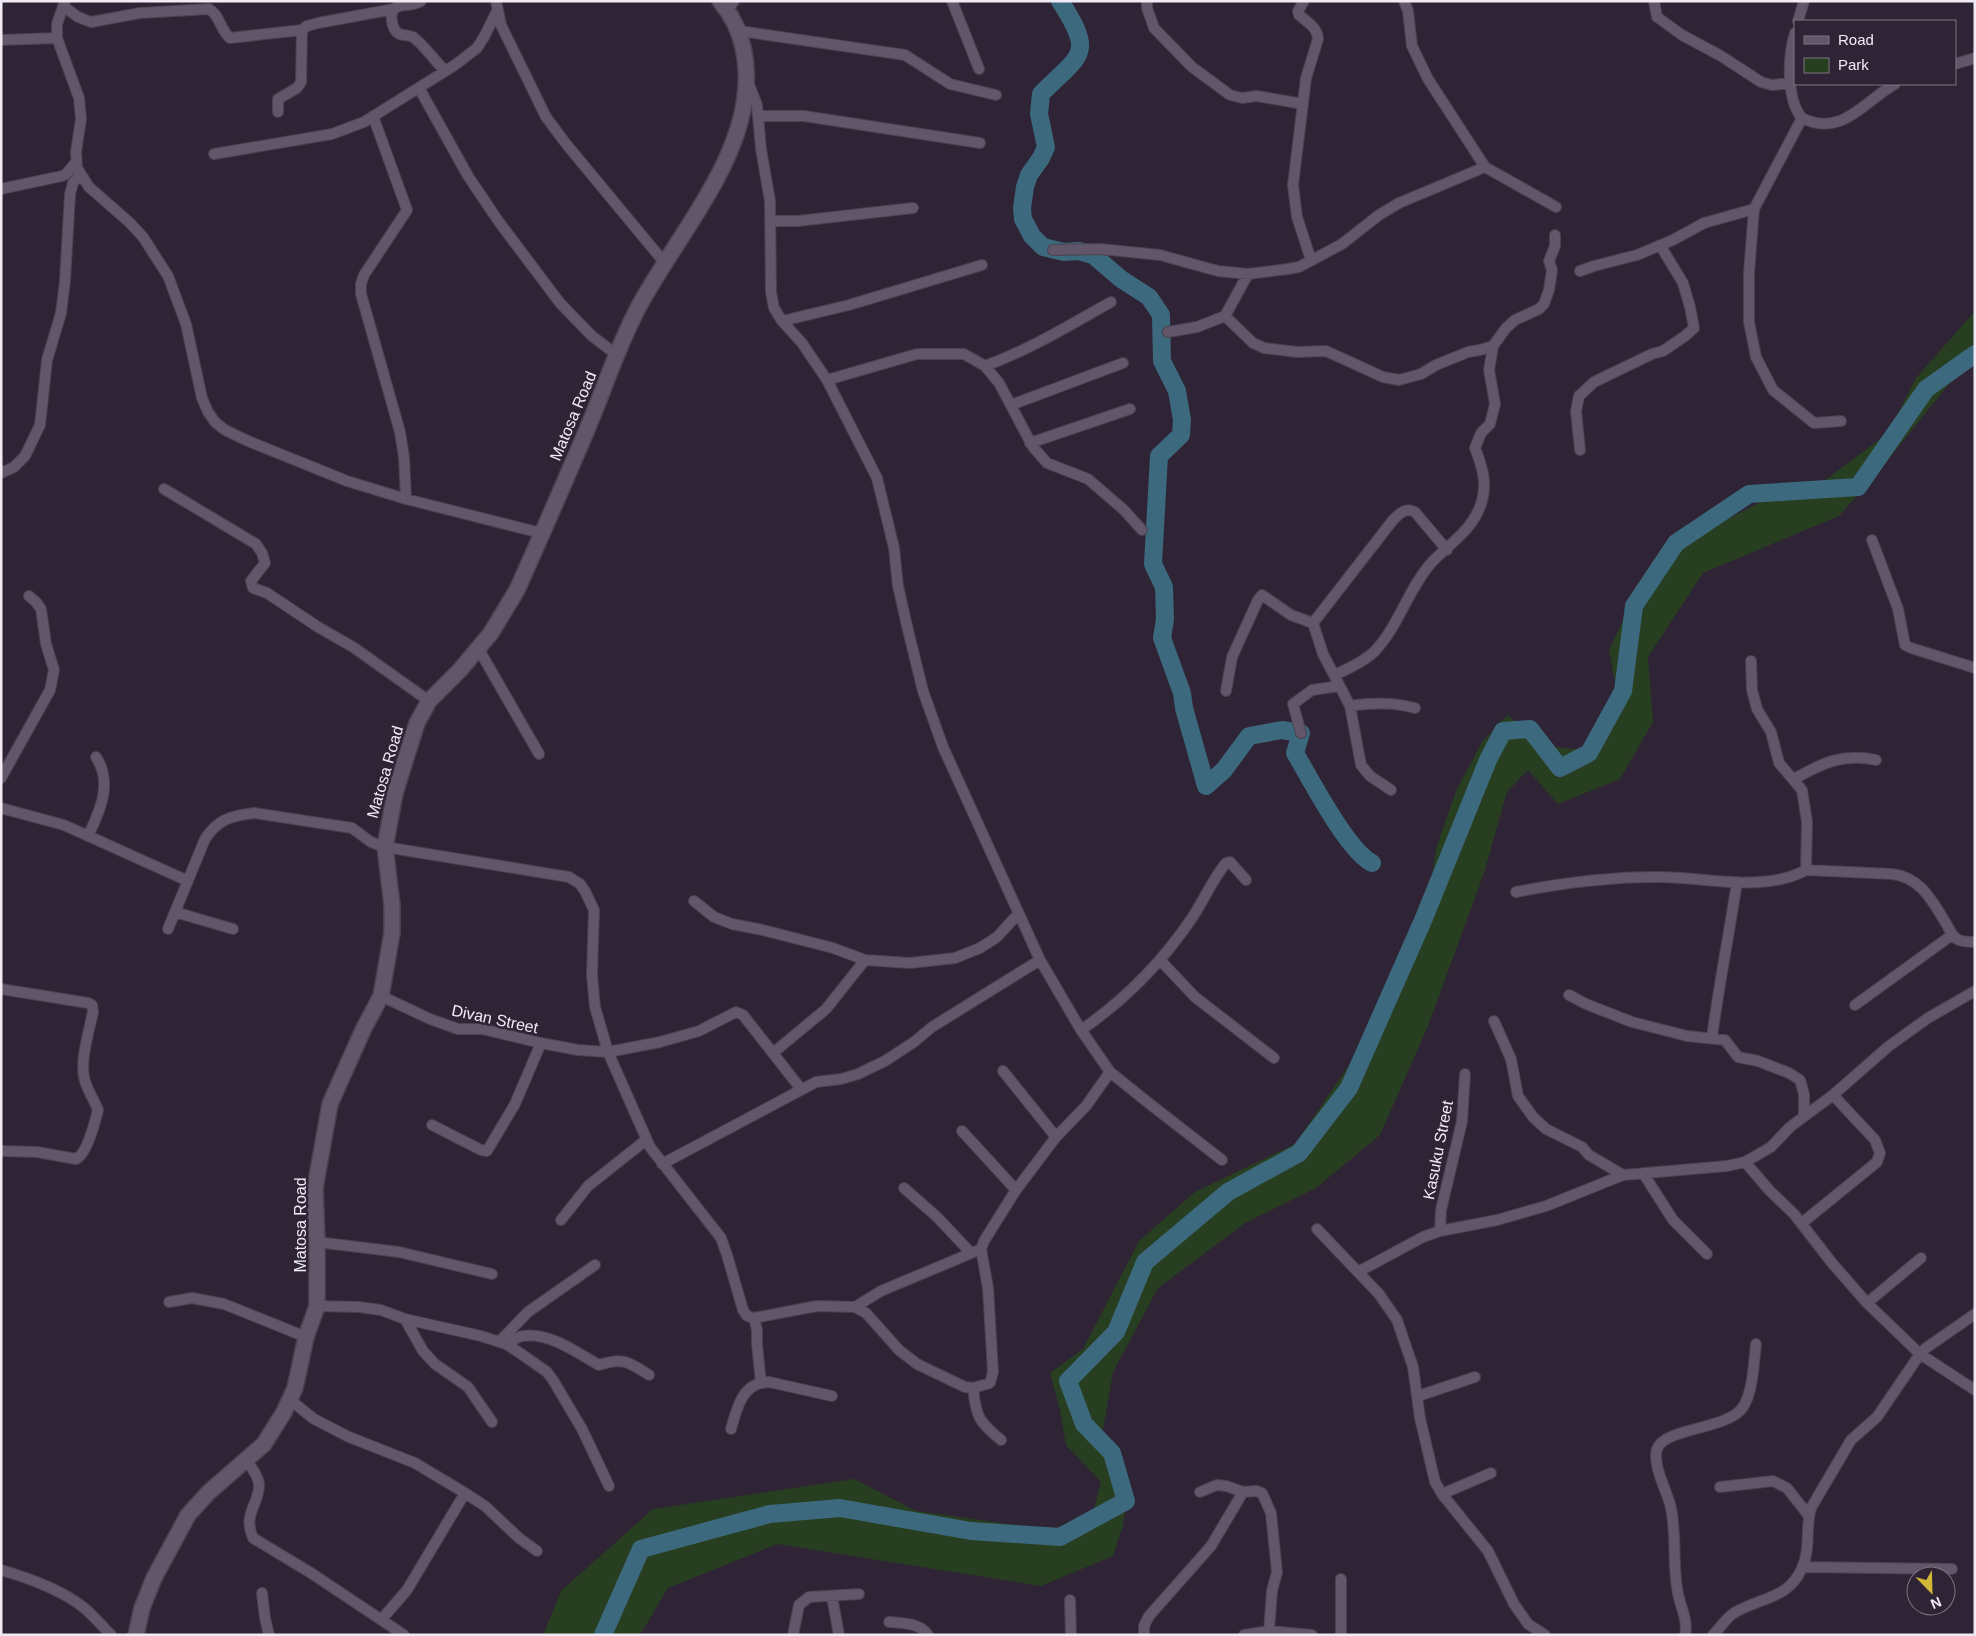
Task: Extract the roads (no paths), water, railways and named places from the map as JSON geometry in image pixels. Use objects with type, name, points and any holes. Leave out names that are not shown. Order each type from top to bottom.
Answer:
[{"type":"street","points":[[421,1],[413,5],[318,23],[307,26],[302,30],[230,38],[225,34],[216,14],[209,9],[140,13],[91,22],[78,17],[64,4],[58,24],[57,38],[79,98],[81,119],[76,162],[80,174],[89,187],[143,237],[168,276],[186,324],[202,398],[208,412],[225,430],[347,481],[406,499],[541,533]]},
{"type":"street","points":[[952,1],[979,69]]},
{"type":"street","points":[[1148,1],[1147,8],[1154,28],[1192,67],[1230,95],[1242,98],[1257,96],[1303,104]]},
{"type":"street","points":[[1304,1],[1298,12],[1299,15],[1315,29],[1318,33],[1318,39],[1306,78],[1293,196],[1311,260]]},
{"type":"street","points":[[1404,1],[1408,11],[1412,46],[1428,79],[1486,167],[1556,207]]},
{"type":"street","points":[[1654,1],[1658,17],[1682,35],[1721,56],[1761,82],[1772,85],[1791,83]]},
{"type":"street","points":[[1798,20],[1804,1]]},
{"type":"street","name":"Matosa Road","points":[[136,1635],[142,1608],[154,1578],[188,1515],[209,1492],[264,1444],[284,1412],[295,1388],[306,1337],[316,1306],[316,1174],[330,1104],[363,1030],[381,996],[392,933],[392,905],[385,847],[394,793],[417,723],[429,701],[460,670],[491,633],[517,590],[638,309],[664,262],[720,174],[737,134],[744,105],[747,79],[740,32],[728,4]]},
{"type":"street","points":[[214,154],[332,134],[364,122],[445,71],[477,48],[484,38],[496,6]]},
{"type":"street","points":[[496,6],[501,25],[546,117],[664,262]]},
{"type":"street","points":[[394,9],[392,16],[397,32],[413,37],[445,71]]},
{"type":"street","points":[[278,112],[278,98],[297,88],[301,82],[302,30]]},
{"type":"street","points":[[740,32],[905,54],[950,84],[996,95]]},
{"type":"street","points":[[1794,36],[1791,46],[1791,83],[1795,106],[1802,118],[1808,121],[1830,124],[1847,119],[1894,85]]},
{"type":"street","points":[[1,40],[57,38]]},
{"type":"street","points":[[1956,64],[1975,58]]},
{"type":"street","points":[[747,79],[757,105],[761,149],[770,201],[771,292],[774,308],[782,321],[802,343],[827,380],[877,478],[894,548],[898,586],[907,626],[923,691],[937,731],[1040,960],[1081,1030],[1110,1072],[1222,1160]]},
{"type":"street","points":[[419,88],[468,176],[505,229],[560,303],[592,336],[617,355]]},
{"type":"street","points":[[374,116],[407,210],[364,275],[361,284],[361,294],[400,432],[406,499]]},
{"type":"street","points":[[758,116],[804,116],[980,143]]},
{"type":"street","points":[[1802,118],[1754,209],[1749,322],[1756,358],[1773,390],[1814,423],[1841,421]]},
{"type":"street","points":[[1,189],[62,176],[76,162]]},
{"type":"street","points":[[1053,250],[1100,249],[1160,255],[1218,270],[1248,274],[1299,267],[1342,244],[1379,215],[1398,203],[1486,167]]},
{"type":"street","points":[[1,473],[14,467],[26,456],[32,438],[40,425],[46,360],[61,314],[65,282],[70,194],[73,183],[80,174]]},
{"type":"street","points":[[770,221],[798,221],[913,208]]},
{"type":"street","points":[[1580,271],[1637,255],[1673,240],[1704,223],[1754,209]]},
{"type":"street","points":[[1334,675],[1360,662],[1382,643],[1394,625],[1415,585],[1433,561],[1458,539],[1481,504],[1484,476],[1475,448],[1481,433],[1490,424],[1495,404],[1489,370],[1493,346],[1506,328],[1515,320],[1539,309],[1544,304],[1549,290],[1552,270],[1550,261],[1555,246],[1555,235]]},
{"type":"street","points":[[1580,450],[1576,411],[1579,396],[1594,382],[1663,350],[1694,328],[1683,283],[1660,245]]},
{"type":"street","points":[[782,321],[849,305],[982,266]]},
{"type":"street","points":[[1168,332],[1197,327],[1225,316],[1248,274]]},
{"type":"street","points":[[985,366],[1039,343],[1111,302]]},
{"type":"street","points":[[1225,316],[1253,343],[1264,348],[1297,352],[1326,351],[1383,378],[1399,380],[1422,374],[1460,354],[1493,346]]},
{"type":"street","points":[[827,380],[916,354],[964,354],[985,366],[999,383],[1030,443],[1047,463],[1088,479],[1124,510],[1142,530]]},
{"type":"street","points":[[1011,405],[1123,363]]},
{"type":"street","points":[[1030,443],[1130,409]]},
{"type":"street","points":[[164,489],[256,544],[262,553],[265,563],[252,581],[253,588],[267,593],[318,628],[353,647],[429,701]]},
{"type":"street","points":[[1313,623],[1393,520],[1405,510],[1415,512],[1447,550]]},
{"type":"street","points":[[1872,540],[1898,609],[1905,645],[1975,668]]},
{"type":"street","points":[[1226,692],[1232,657],[1236,646],[1262,595],[1291,615],[1313,623]]},
{"type":"street","points":[[1,778],[50,690],[53,681],[54,670],[46,644],[40,609],[29,596]]},
{"type":"street","points":[[1313,623],[1324,654],[1350,706],[1361,765],[1370,776],[1391,790]]},
{"type":"street","points":[[478,648],[539,754]]},
{"type":"street","points":[[1751,661],[1752,690],[1757,708],[1771,732],[1779,762],[1802,790],[1807,822],[1806,870]]},
{"type":"street","points":[[1301,733],[1293,704],[1312,690],[1339,686]]},
{"type":"street","points":[[1350,706],[1377,703],[1415,708]]},
{"type":"street","points":[[88,836],[98,813],[104,790],[104,776],[96,757]]},
{"type":"street","points":[[1794,780],[1821,764],[1861,757],[1876,760]]},
{"type":"street","points":[[1,808],[64,825],[188,881]]},
{"type":"street","points":[[168,929],[211,828],[220,822],[246,814],[254,813],[352,828],[371,842],[385,847],[569,877],[580,884],[590,899],[594,910],[592,975],[596,1007],[608,1052],[646,1140],[662,1164],[721,1238],[746,1316],[754,1318],[817,1306],[855,1307],[866,1313],[899,1350],[917,1364],[966,1387],[974,1388],[990,1383],[993,1372],[988,1288],[976,1251],[904,1188]]},
{"type":"street","points":[[1081,1030],[1129,993],[1160,960],[1203,901],[1210,885],[1226,863],[1230,862],[1246,880]]},
{"type":"street","points":[[1516,892],[1605,878],[1657,876],[1760,882],[1794,876],[1806,870],[1906,875],[1933,902],[1952,935],[1958,940],[1975,942]]},
{"type":"street","points":[[1712,1038],[1737,882]]},
{"type":"street","points":[[694,901],[714,917],[732,924],[833,948],[865,960],[910,963],[955,958],[980,948],[997,937],[1018,914]]},
{"type":"street","points":[[175,912],[233,928]]},
{"type":"street","points":[[1855,1005],[1952,935]]},
{"type":"street","points":[[801,1089],[773,1053],[826,1009],[865,960]]},
{"type":"street","points":[[662,1164],[816,1082],[841,1079],[858,1074],[885,1061],[914,1042],[932,1027],[1040,960]]},
{"type":"street","points":[[1160,960],[1195,997],[1274,1058]]},
{"type":"street","points":[[1,988],[92,1005],[93,1012],[83,1074],[98,1110],[89,1139],[80,1157],[76,1159],[37,1152],[1,1151]]},
{"type":"street","points":[[1358,1272],[1423,1237],[1440,1231],[1497,1220],[1546,1206],[1586,1192],[1623,1175],[1727,1166],[1745,1162],[1770,1146],[1790,1126],[1833,1095],[1889,1046],[1928,1018],[1975,991]]},
{"type":"street","points":[[1569,995],[1586,1004],[1632,1022],[1687,1036],[1724,1040],[1738,1056],[1758,1061],[1789,1073],[1800,1080],[1804,1094],[1804,1115]]},
{"type":"street","name":"Divan Street","points":[[381,996],[458,1029],[482,1029],[541,1044],[578,1050],[608,1052],[660,1042],[699,1030],[736,1012],[743,1015],[773,1053]]},
{"type":"street","points":[[1494,1021],[1510,1059],[1518,1096],[1533,1117],[1546,1129],[1582,1146],[1589,1155],[1623,1175]]},
{"type":"street","points":[[432,1125],[481,1150],[487,1151],[515,1104],[541,1044]]},
{"type":"street","points":[[1003,1071],[1056,1137]]},
{"type":"street","points":[[855,1307],[881,1291],[976,1251],[1016,1190],[1056,1137],[1086,1106],[1110,1072]]},
{"type":"street","name":"Kasuku Street","points":[[1440,1231],[1441,1210],[1462,1122],[1464,1074]]},
{"type":"street","points":[[1802,1223],[1877,1162],[1880,1153],[1875,1140],[1833,1095]]},
{"type":"street","points":[[962,1131],[1016,1190]]},
{"type":"street","points":[[561,1220],[588,1186],[646,1140]]},
{"type":"street","points":[[1745,1162],[1802,1223],[1832,1263],[1867,1302],[1920,1354],[1975,1390]]},
{"type":"street","points":[[1643,1173],[1673,1220],[1707,1254]]},
{"type":"street","points":[[1317,1229],[1379,1294],[1397,1320],[1413,1367],[1424,1439],[1436,1482],[1442,1494],[1488,1551],[1514,1604],[1536,1633]]},
{"type":"street","points":[[317,1242],[399,1252],[492,1274]]},
{"type":"street","points":[[1867,1302],[1921,1258]]},
{"type":"street","points":[[503,1343],[528,1312],[595,1266]]},
{"type":"street","points":[[169,1302],[192,1298],[224,1304],[306,1337]]},
{"type":"street","points":[[316,1306],[359,1307],[381,1310],[405,1319],[481,1336],[503,1343],[547,1372],[553,1380],[582,1429],[609,1486]]},
{"type":"street","points":[[1713,1635],[1735,1613],[1794,1584],[1803,1568],[1808,1541],[1809,1516],[1819,1493],[1851,1440],[1877,1417],[1920,1354],[1975,1314]]},
{"type":"street","points":[[754,1318],[757,1330],[761,1383]]},
{"type":"street","points":[[405,1319],[423,1351],[435,1364],[468,1387],[492,1422]]},
{"type":"street","points":[[503,1343],[523,1336],[548,1338],[564,1344],[599,1365],[614,1360],[629,1362],[650,1376]]},
{"type":"street","points":[[1685,1635],[1686,1620],[1675,1581],[1674,1525],[1670,1502],[1663,1487],[1656,1452],[1658,1446],[1673,1436],[1720,1422],[1743,1408],[1749,1393],[1756,1344]]},
{"type":"street","points":[[1418,1396],[1475,1376]]},
{"type":"street","points":[[731,1429],[741,1399],[755,1384],[769,1382],[832,1396]]},
{"type":"street","points":[[974,1388],[976,1415],[987,1429],[1002,1440]]},
{"type":"street","points":[[289,1399],[314,1419],[349,1437],[415,1463],[465,1493],[485,1506],[519,1538],[537,1551]]},
{"type":"street","points":[[246,1460],[259,1484],[252,1508],[249,1528],[253,1538],[311,1573],[404,1635]]},
{"type":"street","points":[[1442,1494],[1491,1473]]},
{"type":"street","points":[[1720,1487],[1773,1481],[1787,1488],[1809,1516]]},
{"type":"street","points":[[1200,1492],[1217,1485],[1243,1492],[1256,1491],[1262,1493],[1271,1513],[1277,1572],[1272,1591],[1270,1631]]},
{"type":"street","points":[[1144,1635],[1144,1626],[1149,1616],[1211,1546],[1243,1492]]},
{"type":"street","points":[[381,1620],[407,1590],[465,1493]]},
{"type":"street","points":[[1803,1568],[1906,1569]]},
{"type":"street","points":[[1,1570],[65,1596],[83,1608],[111,1635]]},
{"type":"street","points":[[1341,1579],[1341,1635]]},
{"type":"street","points":[[262,1593],[269,1635]]},
{"type":"street","points":[[793,1635],[799,1605],[802,1601],[809,1597],[859,1594]]},
{"type":"street","points":[[832,1597],[839,1635]]},
{"type":"street","points":[[1070,1600],[1071,1635]]},
{"type":"street","points":[[889,1622],[904,1623],[924,1628],[928,1635]]},
{"type":"street","points":[[1244,1635],[1270,1631],[1312,1635]]},
{"type":"waterway","points":[[1060,1],[1078,33],[1079,53],[1074,61],[1041,94],[1039,114],[1046,147],[1029,175],[1025,187],[1022,208],[1023,219],[1032,236],[1043,247],[1064,252],[1079,251],[1093,255],[1121,279],[1149,297],[1161,315],[1162,361],[1177,391],[1182,420],[1181,435],[1159,456],[1153,564],[1164,587],[1165,619],[1162,638],[1182,693],[1184,708],[1206,786],[1224,770],[1249,736],[1282,730],[1301,733],[1295,753],[1341,830],[1362,856],[1372,863]]},
{"type":"waterway","points":[[603,1635],[641,1549],[770,1514],[840,1508],[971,1531],[1060,1537],[1126,1501],[1112,1453],[1084,1424],[1068,1381],[1116,1332],[1145,1262],[1228,1192],[1299,1153],[1349,1088],[1424,918],[1488,760],[1503,731],[1530,729],[1560,768],[1589,753],[1623,691],[1634,606],[1676,543],[1749,494],[1858,487],[1926,389],[1975,354]]}]
